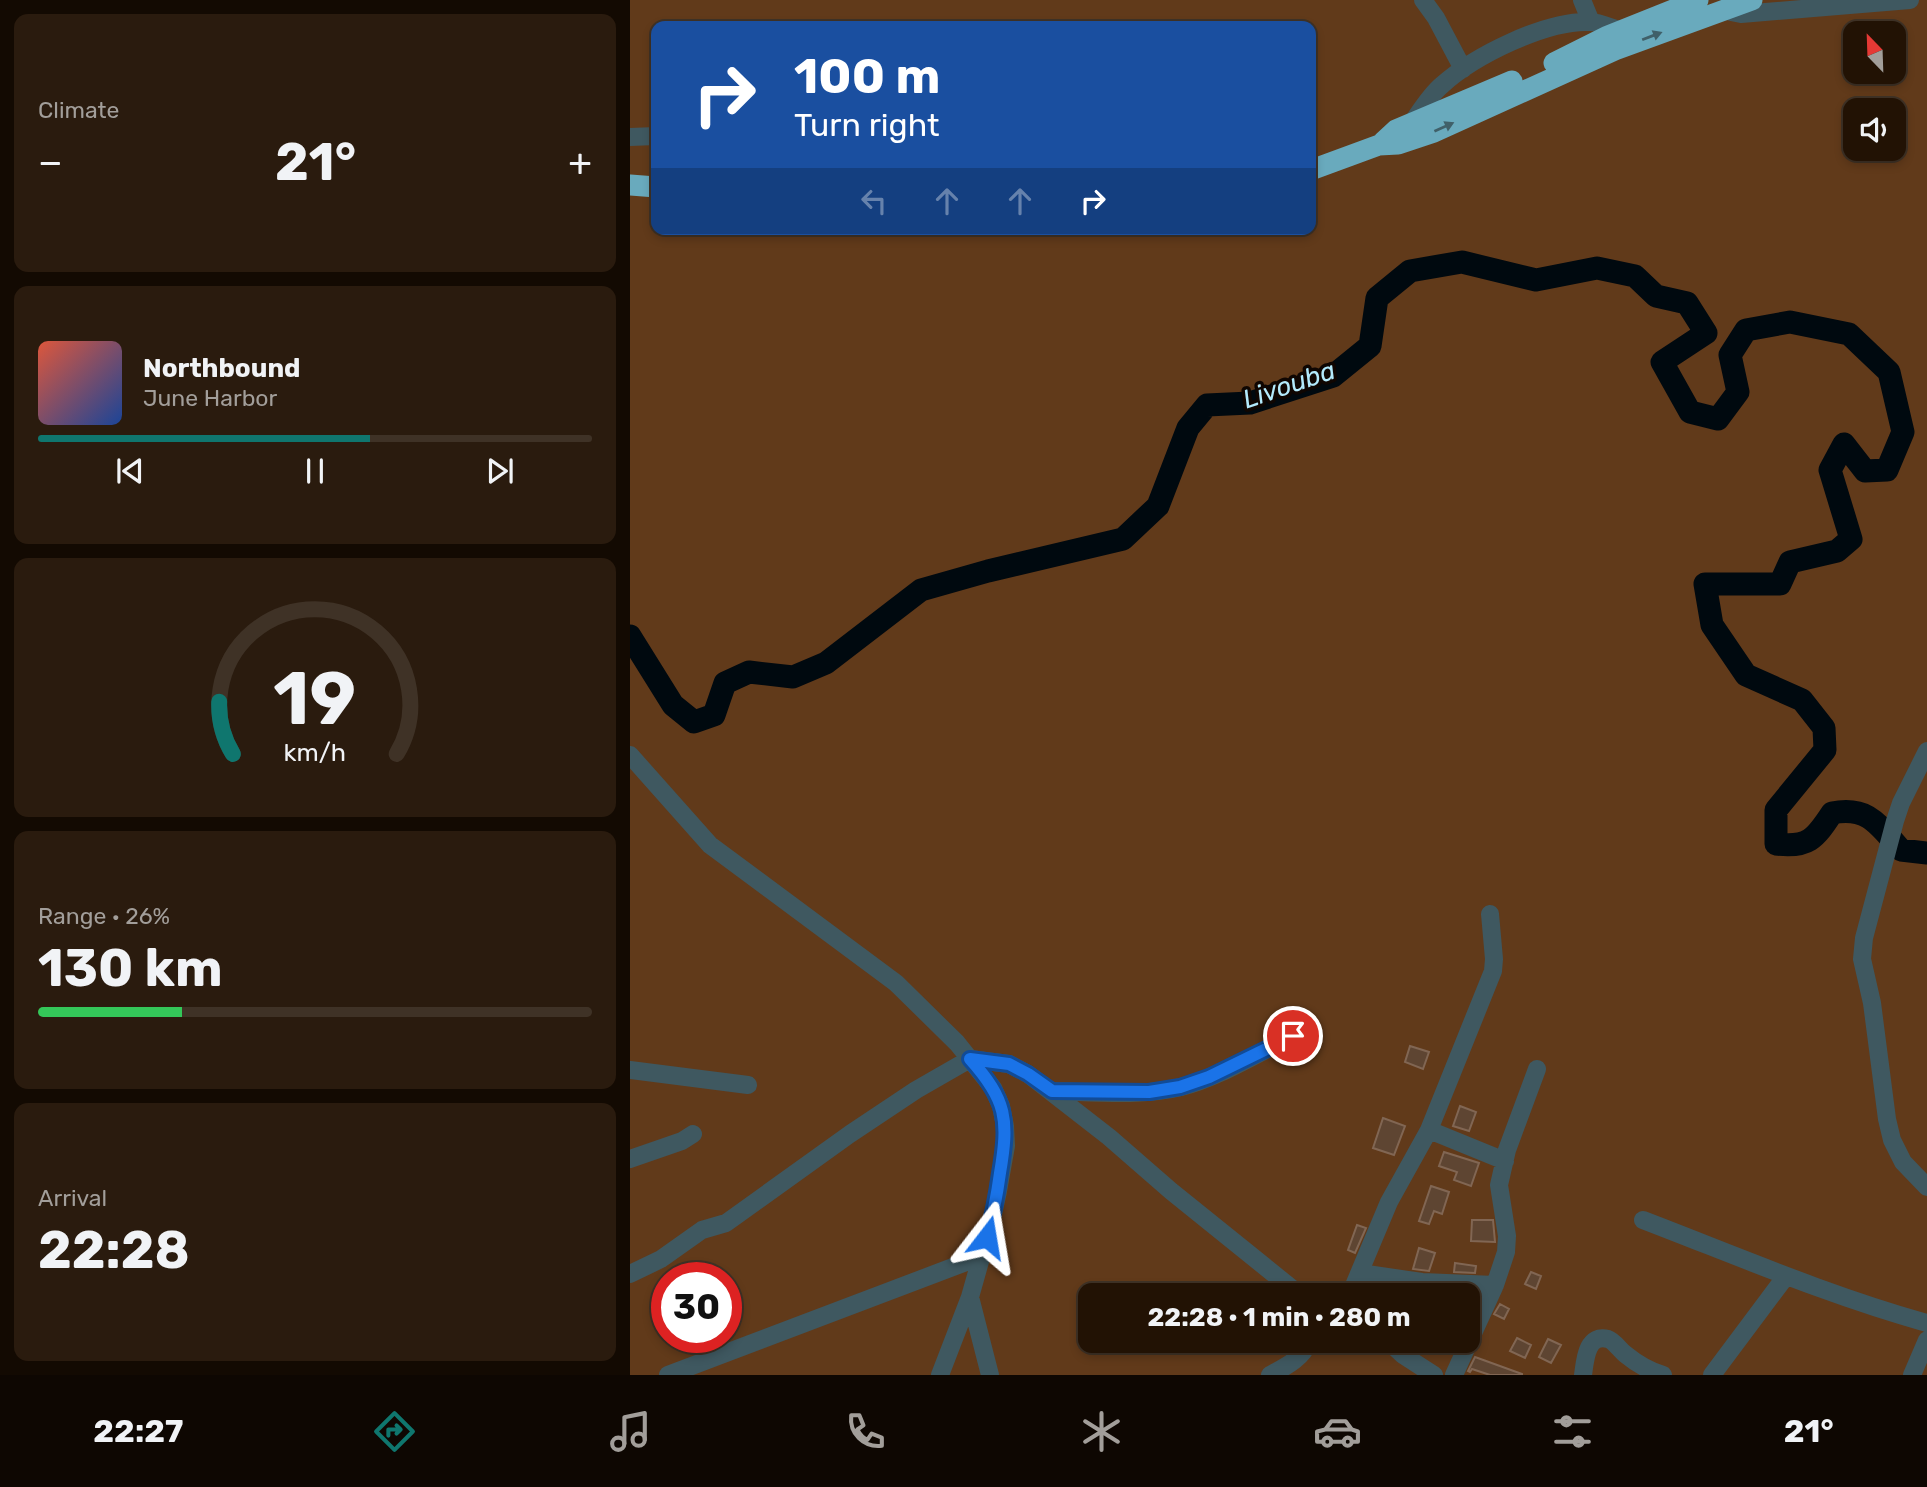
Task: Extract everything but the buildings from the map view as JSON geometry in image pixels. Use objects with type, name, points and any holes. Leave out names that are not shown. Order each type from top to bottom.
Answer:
[{"type":"highway","points":[[1379,145],[1396,130],[1698,0]]},
{"type":"highway","points":[[1316,168],[1379,145],[1398,144],[1434,132],[1615,50],[1727,4],[1752,0]]},
{"type":"highway","points":[[630,185],[651,187]]},
{"type":"street","points":[[1423,0],[1463,69]]},
{"type":"street","points":[[1582,0],[1591,22]]},
{"type":"street","points":[[1727,4],[1731,12],[1741,14],[1910,0]]},
{"type":"street","points":[[1412,123],[1441,85],[1487,54],[1521,38],[1564,24],[1591,22],[1621,31]]},
{"type":"street","points":[[630,137],[651,136]]},
{"type":"street","points":[[1927,751],[1895,821],[1864,938],[1862,958],[1872,1003],[1892,1140],[1903,1162],[1927,1187]]},
{"type":"street","points":[[630,754],[710,845],[896,984],[930,1014],[993,1087],[1001,1106],[1006,1146],[998,1191],[970,1297],[940,1375]]},
{"type":"street","points":[[1355,1283],[1389,1202],[1429,1130],[1493,971],[1490,914]]},
{"type":"street","points":[[1052,1091],[1149,1092],[1180,1087],[1209,1077],[1293,1036]]},
{"type":"street","points":[[630,1274],[661,1258],[702,1230],[726,1223],[850,1134],[916,1090],[970,1059],[1009,1064],[1052,1091],[1285,1283]]},
{"type":"street","points":[[1454,1375],[1495,1285],[1506,1252],[1506,1222],[1499,1196],[1505,1161],[1537,1069]]},
{"type":"street","points":[[630,1070],[748,1085]]},
{"type":"street","points":[[1429,1130],[1505,1161]]},
{"type":"street","points":[[630,1159],[682,1141],[693,1134]]},
{"type":"street","points":[[1643,1220],[1865,1306],[1927,1323]]},
{"type":"street","points":[[668,1375],[982,1255]]},
{"type":"street","points":[[1360,1273],[1422,1282],[1495,1285]]},
{"type":"street","points":[[1712,1375],[1786,1276]]},
{"type":"street","points":[[970,1297],[990,1375]]},
{"type":"street","points":[[1584,1375],[1588,1348],[1603,1339],[1612,1341],[1627,1356],[1650,1371],[1663,1375]]},
{"type":"street","points":[[1912,1375],[1927,1340]]},
{"type":"street","points":[[1270,1375],[1289,1365],[1303,1353]]},
{"type":"street","points":[[1401,1353],[1434,1375]]},
{"type":"shaded area","points":[[630,0],[1927,0],[1927,1375],[630,1375]]},
{"type":"waterway","name":"Livouba","points":[[630,636],[673,705],[694,722],[714,715],[725,683],[749,672],[793,677],[826,663],[921,590],[1123,539],[1158,506],[1188,428],[1207,405],[1250,403],[1333,376],[1370,346],[1377,298],[1410,271],[1462,262],[1536,280],[1597,268],[1635,276],[1656,296],[1687,303],[1706,333],[1662,362],[1690,412],[1718,419],[1738,392],[1730,355],[1746,330],[1790,322],[1849,334],[1889,372],[1903,432],[1887,470],[1865,471],[1844,444],[1830,470],[1851,539],[1837,551],[1790,562],[1780,584],[1705,584],[1712,625],[1746,675],[1802,700],[1824,728],[1825,750],[1776,810],[1776,844],[1803,843],[1821,829],[1832,813],[1855,812],[1879,825],[1901,850],[1927,853]]},
{"type":"route","points":[[987,1237],[1006,1146],[1005,1126],[993,1087],[970,1059],[1009,1064],[1052,1091],[1149,1092],[1180,1087],[1209,1077],[1293,1036]]}]
